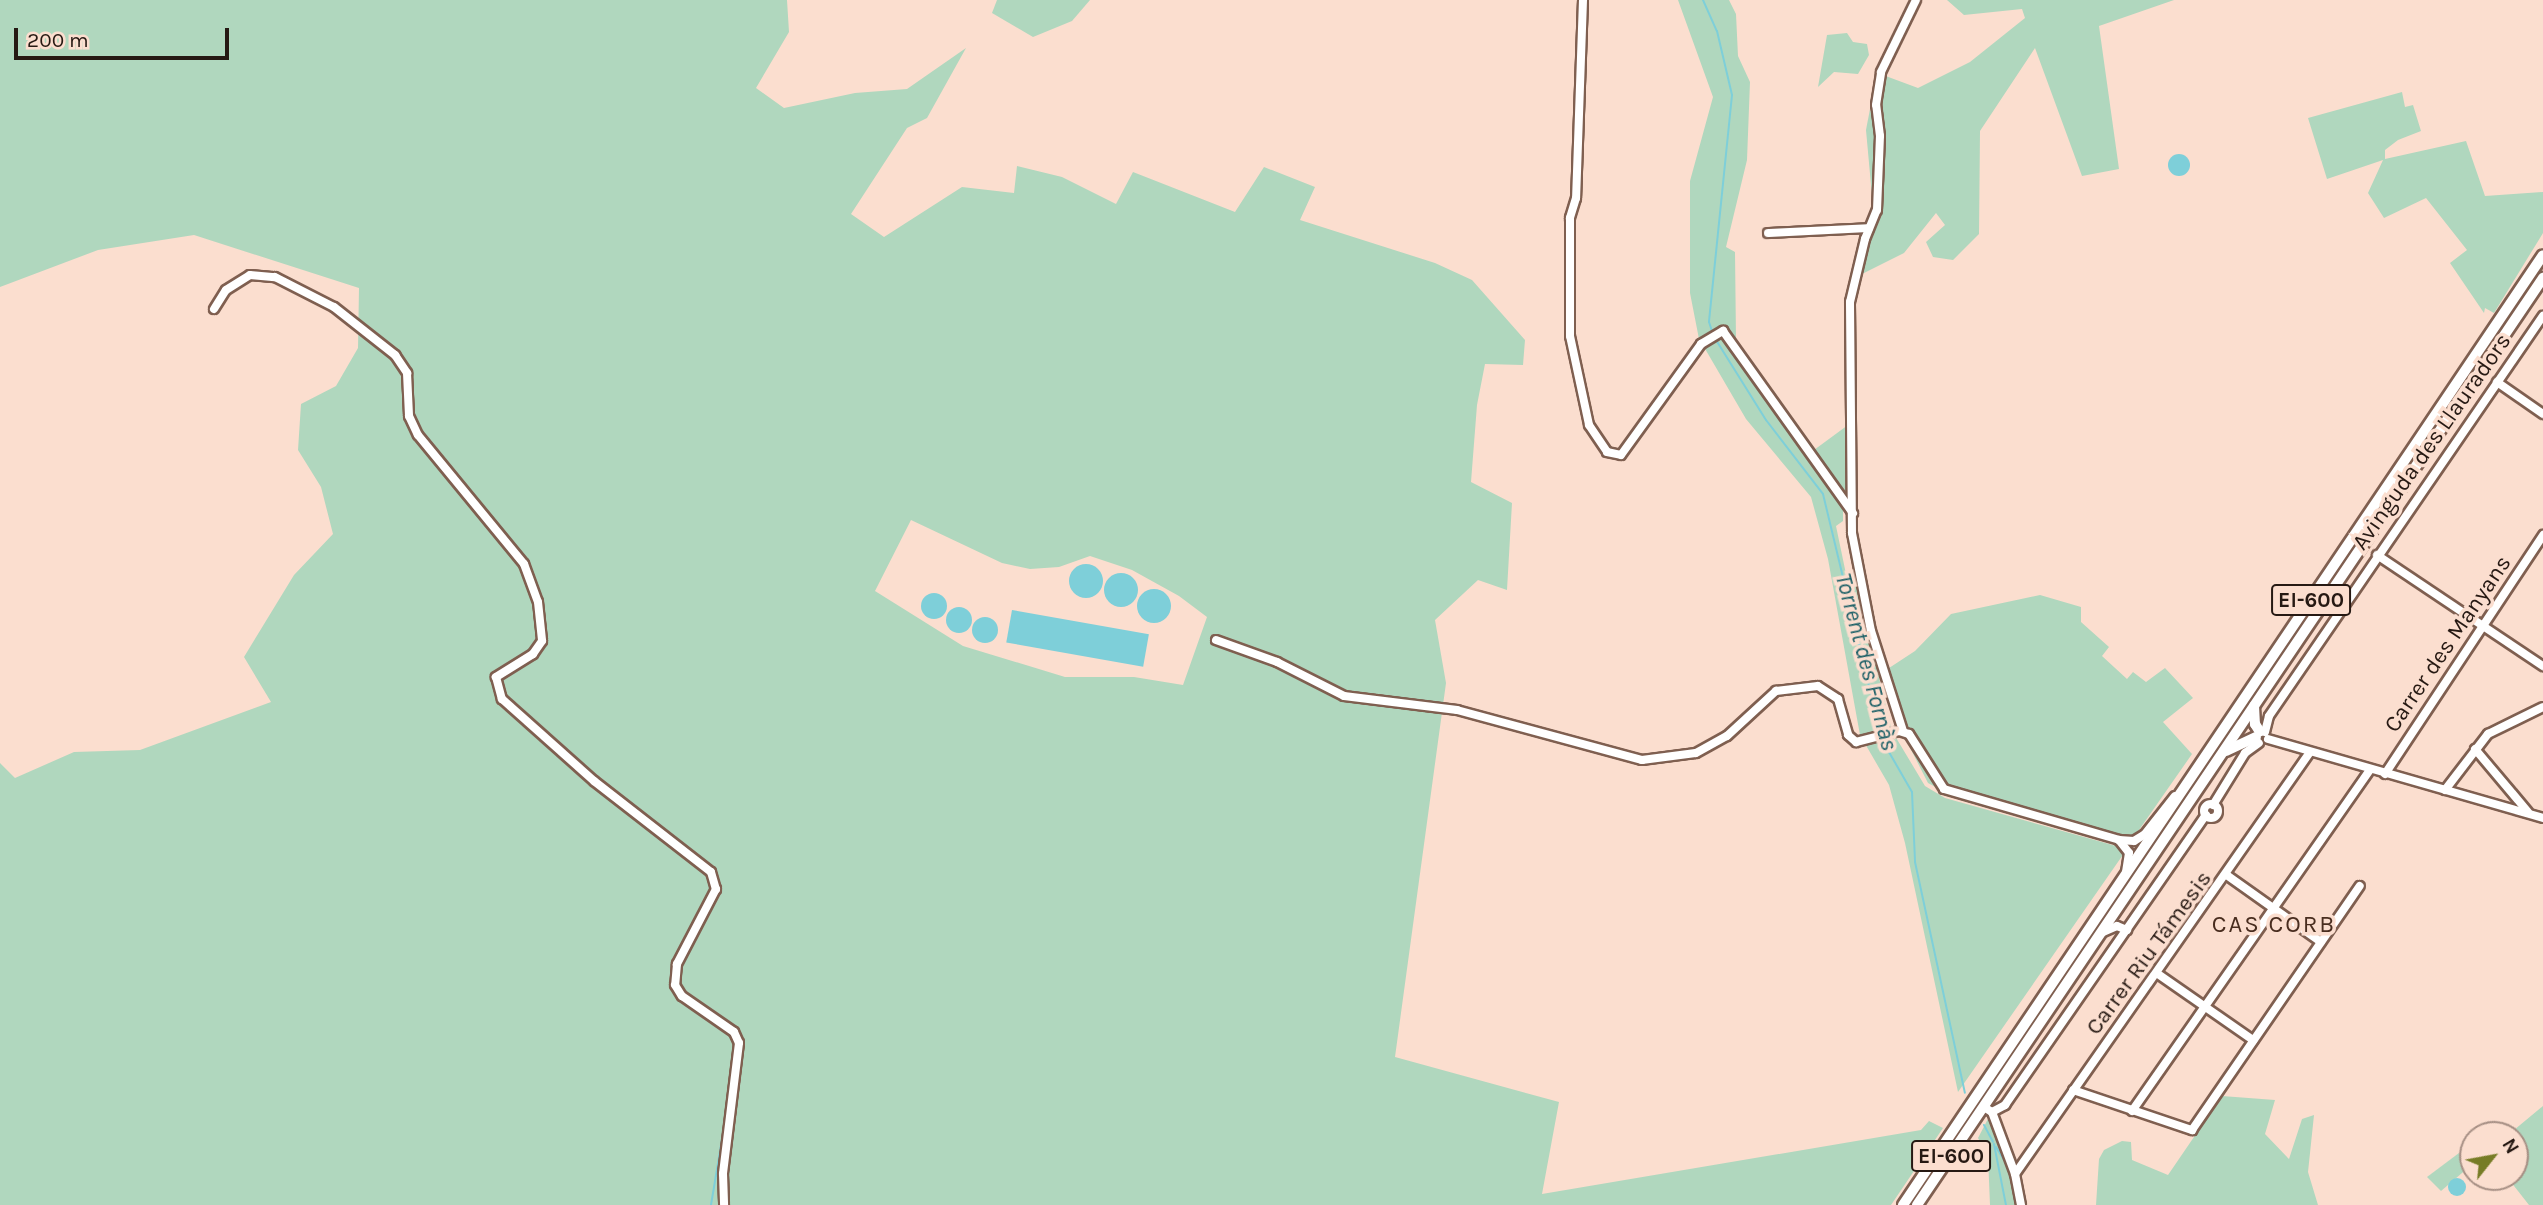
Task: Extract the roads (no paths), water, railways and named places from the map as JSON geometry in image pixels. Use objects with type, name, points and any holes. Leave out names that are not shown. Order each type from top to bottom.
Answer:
[{"type":"main road","name":"EI-600","points":[[1903,1205],[2543,255]]},
{"type":"main road","name":"EI-600","points":[[1917,1205],[1988,1109],[2101,933],[2543,278]]},
{"type":"main road","points":[[2222,753],[2262,736],[2255,724],[2254,706]]},
{"type":"street","points":[[1583,0],[1576,198],[1570,218],[1570,336],[1589,425],[1607,452],[1620,455],[1701,344],[1723,331],[1853,513]]},
{"type":"street","points":[[1916,0],[1881,72],[1876,105],[1880,183],[1850,302],[1853,513],[1871,631],[1903,731],[1944,789],[2119,839],[2134,841],[2146,834],[2184,788]]},
{"type":"street","points":[[1768,233],[1869,228]]},
{"type":"street","points":[[214,309],[226,290],[250,275],[275,277],[334,307],[395,355],[407,373],[409,416],[418,435],[524,564],[538,602],[542,641],[533,654],[496,677],[502,699],[594,782],[711,872],[716,889],[677,964],[675,985],[682,996],[733,1032],[739,1043],[723,1174],[724,1205]]},
{"type":"street","name":"Avinguda des Llauradors","points":[[1988,1109],[2005,1105],[2206,815],[2205,808],[2213,805],[2245,753],[2262,736],[2269,716],[2484,396],[2497,383],[2543,316]]},
{"type":"street","points":[[2497,383],[2543,414]]},
{"type":"street","points":[[2469,387],[2484,396]]},
{"type":"street","name":"Carrer des Manyans","points":[[2385,774],[2543,535]]},
{"type":"street","points":[[2377,555],[2543,666]]},
{"type":"street","points":[[1216,640],[1277,662],[1344,696],[1457,710],[1630,759],[1681,758],[1709,748],[1739,727],[1766,697],[1796,685],[1829,691],[1844,712],[1848,735],[1860,742],[1903,731]]},
{"type":"street","points":[[2445,790],[2488,734],[2543,707]]},
{"type":"street","points":[[2262,736],[2370,770],[2543,818]]},
{"type":"street","points":[[2475,749],[2530,814]]},
{"type":"street","name":"Carrer Riu Támesis","points":[[2015,1174],[2228,876],[2310,752]]},
{"type":"street","points":[[2132,1111],[2370,770]]},
{"type":"street","points":[[2119,839],[2129,853],[2124,876]]},
{"type":"street","points":[[2228,876],[2320,942]]},
{"type":"street","points":[[2073,1090],[2192,1130],[2360,886]]},
{"type":"street","points":[[2101,933],[2117,926],[2127,930]]},
{"type":"street","points":[[2158,974],[2253,1040]]},
{"type":"street","points":[[1988,1109],[2015,1174],[2021,1205]]},
{"type":"water","points":[[2179,154],[2187,157],[2190,165],[2187,173],[2179,176],[2171,173],[2168,165],[2171,157]]},
{"type":"water","points":[[1086,564],[1098,569],[1103,581],[1098,593],[1086,598],[1074,593],[1069,581],[1074,569]]},
{"type":"water","points":[[1121,573],[1133,578],[1138,590],[1133,602],[1121,607],[1109,602],[1104,590],[1109,578]]},
{"type":"water","points":[[1154,589],[1166,594],[1171,606],[1166,618],[1154,623],[1142,618],[1137,606],[1142,594]]},
{"type":"water","points":[[934,593],[943,597],[947,606],[943,615],[934,619],[925,615],[921,606],[925,597]]},
{"type":"water","points":[[959,607],[968,611],[972,620],[968,629],[959,633],[950,629],[946,620],[950,611]]},
{"type":"water","points":[[1012,610],[1149,634],[1143,667],[1006,642]]},
{"type":"water","points":[[985,617],[994,621],[998,630],[994,639],[985,643],[976,639],[972,630],[976,621]]},
{"type":"water","points":[[2457,1178],[2459,1191],[2466,1191],[2461,1196],[2453,1196],[2448,1191],[2448,1183]]},
{"type":"waterway","name":"Torrent des Fornàs","points":[[1703,0],[1717,31],[1732,95],[1709,322],[1712,331]]},
{"type":"waterway","name":"Torrent des Fornàs","points":[[1716,340],[1766,420],[1823,494],[1880,731]]},
{"type":"waterway","name":"Torrent des Fornàs","points":[[1882,740],[1912,792],[1915,862],[1965,1093]]},
{"type":"waterway","points":[[711,1205],[726,1115]]},
{"type":"waterway","name":"Torrent des Fornàs","points":[[1984,1125],[1993,1142]]},
{"type":"waterway","name":"Torrent des Fornàs","points":[[1994,1144],[2006,1205]]},
{"type":"waterway","name":"Torrent des Fornàs","points":[[1996,1147],[2004,1160]]},
{"type":"district","name":"CAS CORB","points":[[2274,925]]}]
